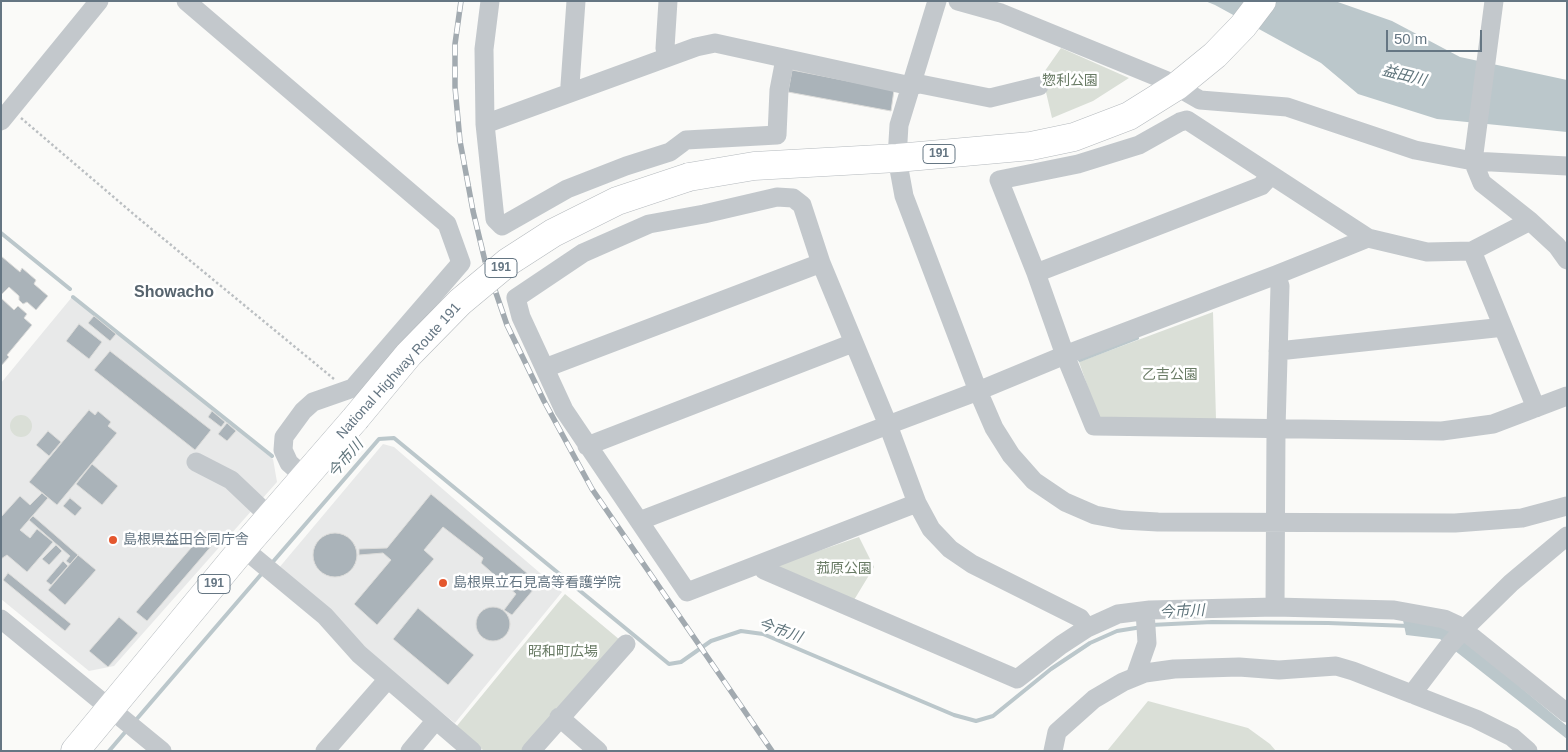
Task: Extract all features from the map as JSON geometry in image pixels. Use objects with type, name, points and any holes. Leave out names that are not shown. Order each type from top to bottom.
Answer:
[{"type":"highway","name":"National Highway Route 191","points":[[75,751],[243,548],[409,354],[460,302],[508,262],[554,232],[617,201],[689,177],[754,166],[898,158],[1031,146],[1074,137],[1129,116],[1177,86],[1220,49],[1243,26],[1262,1]]},
{"type":"street","points":[[6,115],[99,1]]},
{"type":"street","points":[[186,1],[447,224],[461,264],[353,388],[313,402],[303,411],[284,438],[283,450],[289,463],[305,477]]},
{"type":"street","points":[[490,1],[484,50],[485,124],[495,219],[502,226],[567,190],[626,166],[670,152],[686,140],[777,135],[779,90],[785,58]]},
{"type":"street","points":[[571,92],[576,1]]},
{"type":"street","points":[[667,57],[665,48],[668,1]]},
{"type":"street","points":[[937,1],[899,125],[898,158],[904,196],[978,391],[994,428],[1011,455],[1034,482],[1065,502],[1096,515],[1122,520],[1158,522],[1455,523],[1522,518],[1567,506]]},
{"type":"street","points":[[958,1],[1001,14],[1177,86],[1200,100],[1287,107],[1415,150],[1474,153],[1567,166]]},
{"type":"street","points":[[1494,3],[1474,153],[1482,183],[1530,221],[1557,246],[1567,260]]},
{"type":"street","points":[[485,124],[667,57],[715,43],[911,86],[920,84],[990,98],[1039,86]]},
{"type":"street","points":[[1530,221],[1472,251],[1427,252],[1368,238],[1187,120],[1139,145],[1078,164],[999,180],[1036,273],[1064,355],[1094,426],[1442,431],[1493,424],[1567,396]]},
{"type":"street","points":[[1036,273],[1261,186],[1271,175]]},
{"type":"street","points":[[917,503],[687,592],[564,410],[521,317],[516,298],[583,253],[649,224],[704,214],[777,197],[793,198],[802,205],[853,343],[888,425],[917,503],[931,529],[957,554],[972,564],[1080,618],[1087,628]]},
{"type":"street","points":[[639,521],[1368,238]]},
{"type":"street","points":[[1472,251],[1536,408]]},
{"type":"street","points":[[545,368],[822,263]]},
{"type":"street","points":[[1276,275],[1280,286],[1276,429],[1276,607]]},
{"type":"street","points":[[1278,351],[1502,326]]},
{"type":"street","points":[[587,446],[853,343]]},
{"type":"street","points":[[196,462],[231,480],[270,517]]},
{"type":"street","points":[[1412,694],[1456,638],[1511,583],[1567,536]]},
{"type":"street","points":[[243,548],[325,616],[359,654],[472,751]]},
{"type":"street","points":[[761,564],[764,570],[1017,679],[1061,645],[1087,628],[1118,614],[1276,607],[1394,610],[1444,619],[1456,638],[1567,713]]},
{"type":"street","points":[[1135,677],[1144,654],[1147,639],[1145,614]]},
{"type":"street","points":[[1,619],[162,751]]},
{"type":"street","points":[[531,751],[626,644]]},
{"type":"street","points":[[1053,751],[1057,732],[1094,700],[1122,682],[1145,673],[1174,669],[1239,667],[1279,670],[1336,666],[1476,719],[1512,737],[1528,751]]},
{"type":"street","points":[[325,751],[388,679]]},
{"type":"street","points":[[559,718],[598,751]]},
{"type":"street","points":[[410,751],[436,720]]},
{"type":"path","points":[[6,115],[137,217],[347,390]]},
{"type":"shaded area","name":"島根県益田合同庁舎","points":[[72,297],[273,459],[277,482],[114,666],[89,671],[1,599],[1,383]]},
{"type":"shaded area","points":[[383,444],[394,447],[562,592],[455,723],[362,649],[278,569]]},
{"type":"green space","name":"惣利公園","points":[[1061,48],[1129,78],[1093,101],[1052,118],[1042,75]]},
{"type":"green space","name":"乙吉公園","points":[[1213,312],[1216,419],[1099,419],[1079,362]]},
{"type":"green space","points":[[21,415],[29,418],[32,426],[29,434],[21,437],[13,434],[10,426],[13,418]]},
{"type":"green space","name":"菰原公園","points":[[859,537],[874,567],[854,600],[775,566]]},
{"type":"green space","name":"昭和町広場","points":[[565,594],[620,640],[526,751],[484,751],[456,727]]},
{"type":"green space","points":[[1148,701],[1248,728],[1270,744],[1276,751],[1107,751]]},
{"type":"water","name":"益田川","points":[[1205,1],[1335,1],[1392,21],[1460,57],[1567,80],[1567,132],[1437,119],[1358,94],[1321,63]]},
{"type":"water","points":[[1403,620],[1446,628],[1476,650],[1567,726],[1567,739],[1440,639],[1406,635]]},
{"type":"building","points":[[792,70],[894,90],[891,111],[788,92]]},
{"type":"building","points":[[1,256],[20,272],[22,268],[36,280],[34,284],[48,296],[36,310],[27,302],[23,304],[19,300],[19,296],[9,287],[1,295]]},
{"type":"building","points":[[1,298],[14,310],[18,306],[27,314],[24,318],[32,325],[7,355],[9,357],[1,366]]},
{"type":"building","points":[[94,316],[116,334],[110,341],[88,323]]},
{"type":"building","points":[[79,324],[102,342],[89,359],[66,341]]},
{"type":"building","points":[[110,351],[211,430],[195,450],[94,370]]},
{"type":"building","points":[[89,410],[95,415],[98,411],[111,422],[108,426],[117,433],[57,505],[29,482]]},
{"type":"building","points":[[212,411],[225,422],[221,427],[208,417]]},
{"type":"building","points":[[227,423],[236,431],[227,441],[218,434]]},
{"type":"building","points":[[48,431],[61,442],[49,456],[36,445]]},
{"type":"building","points":[[92,464],[118,486],[102,505],[76,484]]},
{"type":"building","points":[[42,493],[48,498],[20,530],[30,538],[37,529],[53,542],[27,572],[7,555],[1,559],[1,517],[20,496],[30,505]]},
{"type":"building","points":[[431,494],[539,583],[512,615],[504,610],[516,594],[481,563],[483,558],[443,527],[424,550],[434,559],[377,625],[354,604],[391,560],[383,553],[359,555],[359,549],[387,548]]},
{"type":"building","points":[[70,498],[82,508],[75,516],[63,506]]},
{"type":"building","points":[[33,516],[78,555],[70,564],[66,561],[70,556],[29,520]]},
{"type":"building","points":[[339,533],[351,539],[356,546],[356,564],[351,571],[344,576],[331,577],[323,574],[316,567],[313,551],[316,543],[323,536]]},
{"type":"building","points":[[203,534],[214,543],[147,621],[136,612]]},
{"type":"building","points":[[56,545],[62,551],[49,565],[42,559]]},
{"type":"building","points":[[78,555],[96,570],[65,605],[48,590]]},
{"type":"building","points":[[63,561],[68,566],[51,585],[46,581]]},
{"type":"building","points":[[8,573],[71,624],[65,631],[3,580]]},
{"type":"building","points":[[493,607],[505,612],[510,624],[505,636],[493,641],[481,636],[476,624],[481,612]]},
{"type":"building","points":[[418,608],[474,655],[448,685],[393,639]]},
{"type":"building","points":[[119,617],[138,633],[108,667],[89,651]]},
{"type":"waterway","points":[[1,233],[70,289]]},
{"type":"waterway","points":[[73,297],[272,456]]},
{"type":"waterway","points":[[1080,360],[1137,338]]},
{"type":"waterway","name":"今市川","points":[[271,564],[379,439],[394,438],[669,664],[681,662],[711,641],[741,631],[763,634],[954,715],[976,721],[993,716],[1051,669],[1090,643],[1117,631],[1142,627]]},
{"type":"waterway","name":"今市川","points":[[135,721],[264,571]]},
{"type":"waterway","name":"今市川","points":[[1151,625],[1212,622],[1409,626]]},
{"type":"waterway","name":"今市川","points":[[109,751],[127,730]]},
{"type":"railway","points":[[461,1],[455,44],[455,87],[460,141],[473,211],[485,261],[507,325],[544,401],[592,489],[772,751]]},
{"type":"place","name":"島根県益田合同庁舎","points":[[113,540]]},
{"type":"place","name":"島根県立石見高等看護学院","points":[[443,583]]},
{"type":"district","name":"Showacho","points":[[174,293]]}]
